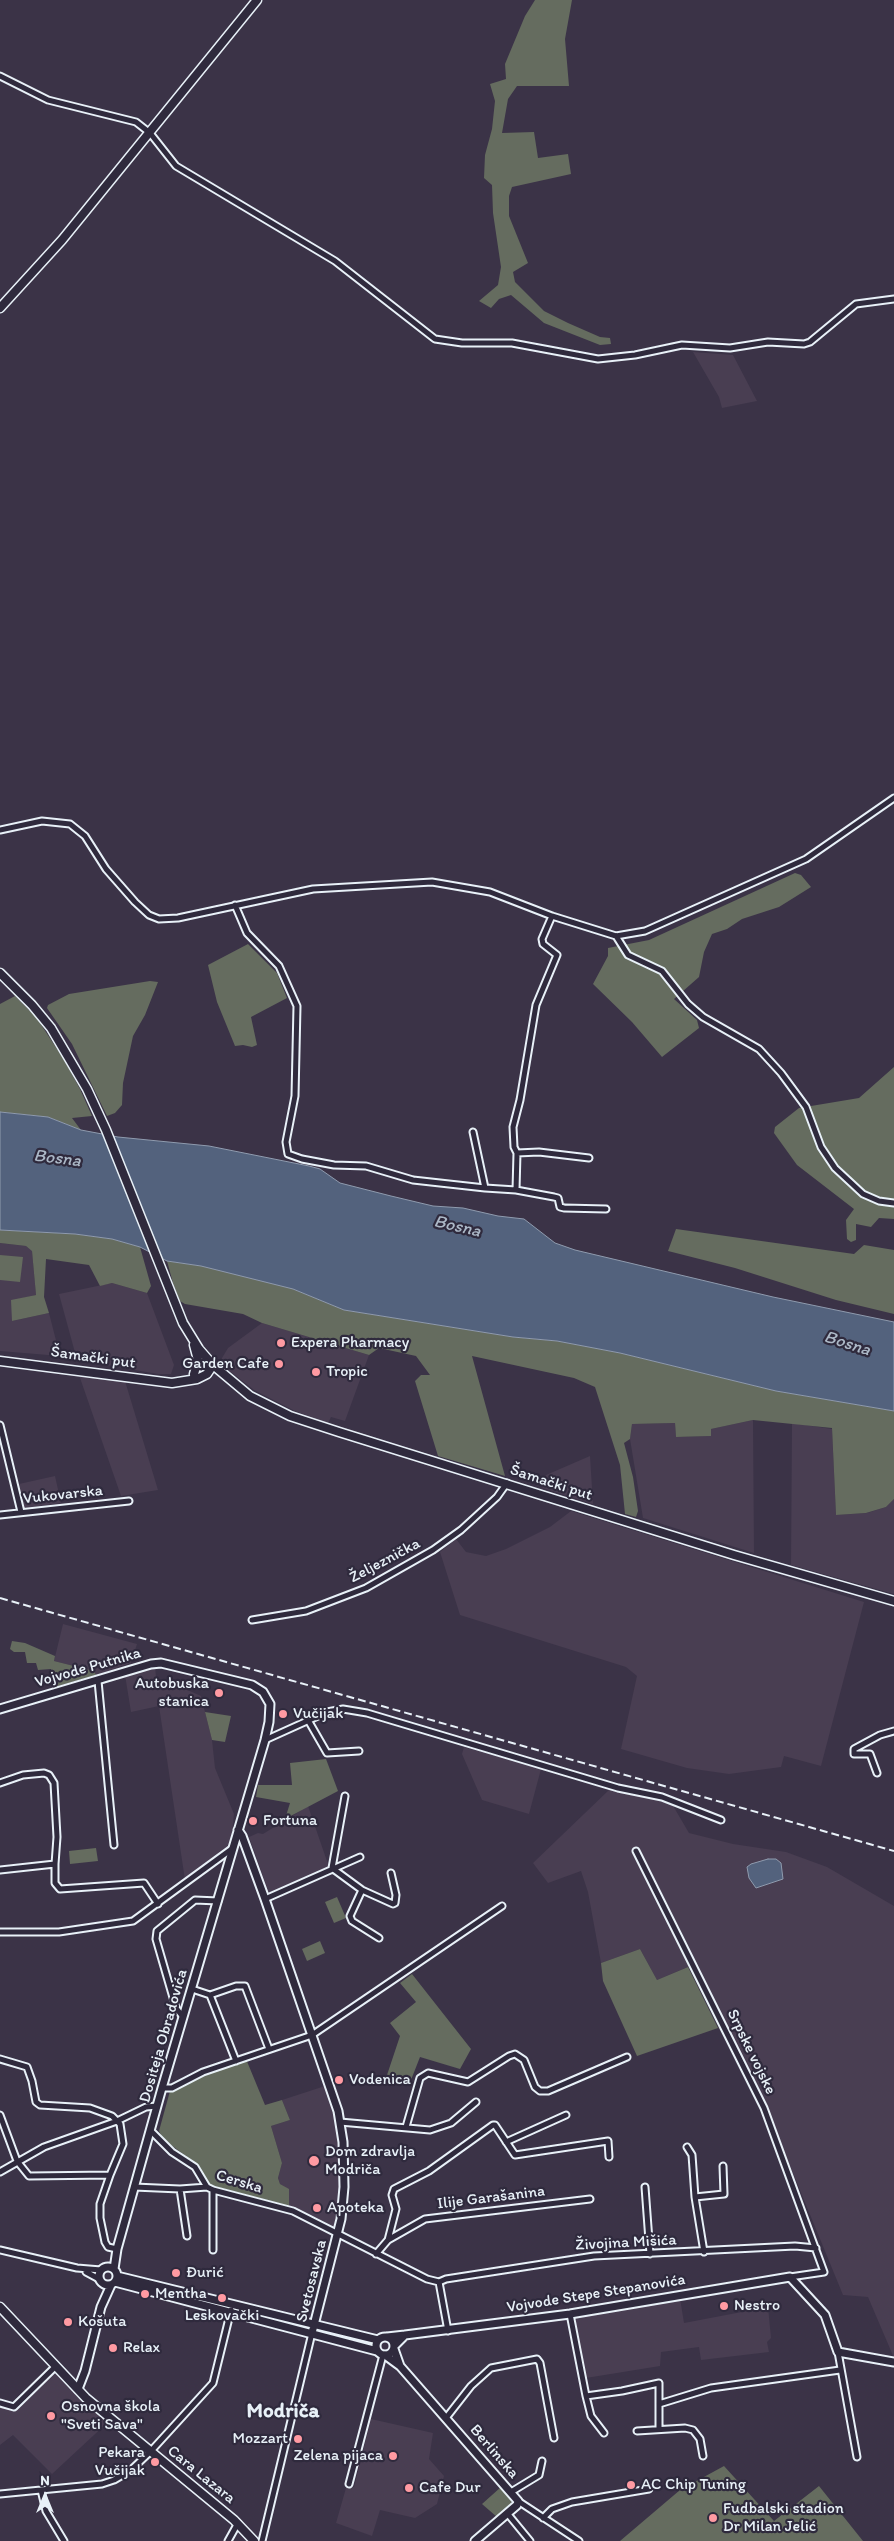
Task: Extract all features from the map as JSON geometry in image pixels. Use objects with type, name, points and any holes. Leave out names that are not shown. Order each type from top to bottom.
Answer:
[{"type":"main road","points":[[0,308],[62,240],[257,0]]},
{"type":"main road","points":[[0,973],[51,1028],[69,1056],[106,1130],[175,1308],[192,1338],[213,1365]]},
{"type":"main road","points":[[192,1338],[198,1360],[194,1374]]},
{"type":"main road","name":"Šamački put","points":[[0,1361],[163,1382],[182,1382],[203,1376],[213,1365],[250,1396],[290,1416],[734,1555],[894,1600]]},
{"type":"main road","points":[[182,1382],[203,1366],[213,1365]]},
{"type":"main road","name":"Cara Lazara","points":[[0,2307],[78,2389],[238,2523],[254,2541]]},
{"type":"street","points":[[0,76],[48,100],[136,122],[150,133],[176,166],[335,261],[435,338],[462,343],[512,343],[598,359],[635,355],[682,345],[730,348],[768,342],[804,344],[810,342],[856,304],[894,299]]},
{"type":"street","points":[[0,830],[42,821],[70,824],[85,836],[106,869],[135,902],[149,915],[159,919],[178,918],[313,889],[432,882],[490,892],[552,916],[616,936],[644,931],[806,859],[894,798]]},
{"type":"street","points":[[235,905],[247,933],[279,966],[297,1006],[295,1096],[286,1142],[288,1154],[302,1159],[334,1165],[366,1166],[413,1180],[516,1190],[554,1197],[558,1198],[560,1207],[564,1208],[606,1209]]},
{"type":"street","points":[[516,1190],[517,1153],[513,1127],[520,1100],[536,1006],[558,955],[543,944],[542,939],[552,916]]},
{"type":"street","points":[[616,936],[628,955],[662,970],[688,1004],[703,1017],[759,1049],[781,1073],[806,1107],[822,1147],[835,1168],[863,1194],[879,1201],[894,1203]]},
{"type":"street","points":[[473,1132],[485,1188]]},
{"type":"street","points":[[517,1153],[539,1152],[589,1158]]},
{"type":"street","points":[[0,1425],[21,1512]]},
{"type":"street","name":"Željeznička","points":[[252,1620],[306,1611],[366,1588],[433,1550],[461,1530],[497,1497],[507,1483]]},
{"type":"street","name":"Vukovarska","points":[[0,1515],[129,1501]]},
{"type":"street","name":"Vojvode Putnika","points":[[0,1709],[161,1663],[243,1682],[258,1688],[270,1704],[265,1740]]},
{"type":"street","points":[[98,1681],[114,1845]]},
{"type":"street","points":[[265,1740],[327,1712],[342,1709],[367,1713],[618,1788],[662,1797],[722,1820]]},
{"type":"street","points":[[308,1720],[327,1753],[359,1751]]},
{"type":"street","points":[[877,1774],[870,1754],[854,1754],[854,1749],[880,1734],[894,1731]]},
{"type":"street","name":"Dositeja Obradovića","points":[[78,2389],[85,2371],[162,2088],[265,1740]]},
{"type":"street","points":[[0,1782],[22,1775],[44,1773],[49,1775],[54,1783],[57,1837],[54,1864],[55,1883],[60,1889],[144,1883],[158,1904]]},
{"type":"street","points":[[332,1868],[345,1796]]},
{"type":"street","name":"Svetosavska","points":[[238,1830],[266,1900],[312,2035],[340,2122],[344,2159],[344,2187],[338,2235],[313,2329],[262,2541]]},
{"type":"street","points":[[0,1932],[59,1932],[104,1927],[133,1921],[232,1848]]},
{"type":"street","name":"Srpske vojske","points":[[636,1852],[764,2108],[824,2272],[790,2277]]},
{"type":"street","points":[[266,1900],[332,1868],[360,1857]]},
{"type":"street","points":[[0,1870],[54,1864]]},
{"type":"street","points":[[332,1868],[362,1890],[395,1903],[391,1873]]},
{"type":"street","points":[[362,1890],[350,1916],[352,1921],[379,1938]]},
{"type":"street","points":[[183,2017],[176,2008],[156,1939],[157,1931],[195,1900],[218,1901]]},
{"type":"street","points":[[162,2088],[172,2088],[202,2072],[312,2035],[502,1906]]},
{"type":"street","points":[[192,1989],[210,1995],[236,1986],[244,1986],[269,2049]]},
{"type":"street","points":[[210,1995],[236,2061]]},
{"type":"street","points":[[406,2127],[420,2078],[428,2073],[468,2082],[508,2056],[515,2054],[524,2060],[535,2088],[540,2091],[548,2091],[627,2057]]},
{"type":"street","points":[[0,2059],[27,2067],[36,2102],[40,2105],[90,2108],[107,2114],[118,2121],[123,2134],[123,2144],[100,2204],[100,2218],[105,2242],[108,2247],[117,2249]]},
{"type":"street","points":[[340,2122],[406,2127],[420,2131],[446,2126],[476,2102]]},
{"type":"street","points":[[0,2172],[44,2147],[118,2121],[146,2107],[157,2106]]},
{"type":"street","points":[[0,2115],[17,2161],[29,2176],[110,2175]]},
{"type":"street","points":[[506,2142],[566,2115]]},
{"type":"street","points":[[388,2240],[396,2210],[392,2195],[394,2189],[429,2171],[493,2125],[495,2125],[516,2155],[608,2141],[609,2157]]},
{"type":"street","name":"Cerska","points":[[150,2130],[172,2152],[195,2167],[207,2187],[293,2211],[338,2235]]},
{"type":"street","points":[[688,2147],[692,2155],[695,2197],[704,2252]]},
{"type":"street","points":[[695,2197],[724,2194],[722,2166]]},
{"type":"street","points":[[134,2187],[180,2189],[207,2187]]},
{"type":"street","points":[[645,2187],[650,2254]]},
{"type":"street","points":[[180,2189],[187,2236]]},
{"type":"street","points":[[213,2190],[213,2250]]},
{"type":"street","name":"Ilije Garašanina","points":[[376,2254],[388,2240],[425,2219],[590,2199]]},
{"type":"street","points":[[338,2235],[427,2279],[439,2282],[448,2331]]},
{"type":"street","name":"Živojina Mišića","points":[[439,2282],[446,2279],[564,2259],[795,2246],[816,2248]]},
{"type":"street","points":[[0,2250],[111,2275],[231,2309],[313,2329],[378,2340],[387,2338],[392,2340],[394,2348]]},
{"type":"street","points":[[76,2268],[101,2281],[111,2275]]},
{"type":"street","name":"Dositeja Obradovića","points":[[101,2307],[101,2281],[111,2275]]},
{"type":"street","points":[[790,2277],[825,2316],[838,2352],[857,2456]]},
{"type":"street","name":"Vojvode Stepe Stepanovića","points":[[387,2338],[570,2314],[790,2277]]},
{"type":"street","points":[[0,2494],[81,2487],[114,2480],[131,2470],[151,2451],[213,2382],[231,2309]]},
{"type":"street","points":[[570,2314],[591,2416],[604,2433]]},
{"type":"street","points":[[313,2329],[382,2354],[394,2348],[405,2335]]},
{"type":"street","points":[[378,2340],[376,2346],[382,2354]]},
{"type":"street","name":"Berlinska","points":[[394,2348],[400,2366]]},
{"type":"street","points":[[838,2352],[894,2362]]},
{"type":"street","points":[[349,2484],[382,2354]]},
{"type":"street","name":"Berlinska","points":[[382,2354],[400,2366],[518,2501],[579,2541]]},
{"type":"street","points":[[446,2418],[471,2386],[491,2368],[537,2359],[540,2364],[554,2438]]},
{"type":"street","points":[[0,2402],[14,2407],[56,2366]]},
{"type":"street","points":[[659,2404],[711,2388],[840,2370]]},
{"type":"street","points":[[586,2396],[659,2383],[659,2429]]},
{"type":"street","points":[[637,2431],[659,2429],[694,2430],[700,2439],[703,2456]]},
{"type":"street","points":[[511,2492],[539,2475],[542,2461]]},
{"type":"street","points":[[41,2490],[46,2511],[64,2541]]},
{"type":"street","points":[[543,2518],[552,2509],[572,2502],[649,2490]]},
{"type":"street","points":[[476,2541],[517,2506],[518,2501]]},
{"type":"street","points":[[507,2513],[530,2541]]},
{"type":"street","points":[[228,2541],[238,2523]]},
{"type":"shaded area","points":[[693,352],[733,355],[757,401],[722,408],[719,397]]},
{"type":"shaded area","points":[[0,1243],[26,1246],[32,1250],[36,1295],[19,1299],[12,1321],[49,1313],[60,1356],[0,1351]]},
{"type":"shaded area","points":[[112,1283],[147,1293],[174,1365],[171,1374],[158,1374],[77,1360],[59,1294]]},
{"type":"shaded area","points":[[262,1323],[369,1355],[345,1421],[331,1417],[328,1423],[295,1411],[254,1390],[222,1365],[222,1358],[228,1348]]},
{"type":"shaded area","points":[[79,1375],[125,1381],[158,1490],[121,1496]]},
{"type":"shaded area","points":[[753,1420],[754,1553],[643,1518],[630,1439],[632,1424],[675,1423],[676,1437],[710,1436],[711,1429]]},
{"type":"shaded area","points":[[792,1423],[832,1429],[836,1515],[867,1513],[886,1507],[894,1499],[894,1594],[791,1565]]},
{"type":"shaded area","points":[[590,1456],[593,1504],[543,1488],[541,1485],[546,1475]]},
{"type":"shaded area","points":[[55,1476],[61,1503],[24,1508],[19,1484]]},
{"type":"shaded area","points":[[571,1511],[864,1602],[821,1766],[784,1756],[781,1767],[729,1774],[687,1768],[621,1749],[637,1676],[626,1667],[460,1615],[440,1552],[456,1539],[466,1552],[486,1556],[506,1549],[550,1527]]},
{"type":"shaded area","points":[[63,1624],[137,1644],[131,1663],[96,1675],[94,1671],[54,1661]]},
{"type":"shaded area","points":[[155,1667],[157,1686],[174,1684],[201,1696],[212,1740],[215,1768],[234,1814],[231,1843],[185,1880],[159,1706],[131,1712],[125,1675]]},
{"type":"shaded area","points":[[464,1747],[541,1769],[529,1814],[482,1800],[462,1754]]},
{"type":"shaded area","points":[[610,1789],[672,1804],[689,1833],[733,1844],[786,1852],[827,1867],[894,1906],[894,2358],[868,2297],[843,2295],[763,2100],[697,1963],[657,1980],[640,1949],[601,1963],[588,1892],[581,1871],[548,1883],[533,1863]]},
{"type":"shaded area","points":[[308,1806],[329,1867],[269,1893],[249,1837],[258,1833],[263,1834]]},
{"type":"shaded area","points":[[325,2086],[335,2114],[341,2164],[339,2199],[334,2228],[289,2206],[289,2190],[280,2184],[278,2178],[282,2163],[271,2126],[290,2120],[282,2100]]},
{"type":"shaded area","points":[[680,2298],[684,2323],[768,2307],[771,2338],[767,2342],[769,2352],[701,2360],[699,2347],[661,2352],[660,2366],[586,2378],[574,2315]]},
{"type":"shaded area","name":"Osnovna škola \"Sveti Sava\"","points":[[55,2370],[108,2422],[52,2474],[13,2435],[0,2445],[0,2406],[13,2410]]},
{"type":"shaded area","points":[[371,2419],[433,2433],[429,2459],[444,2476],[437,2504],[415,2518],[380,2510],[372,2536],[336,2523],[346,2488],[354,2487]]},
{"type":"green space","points":[[535,0],[572,0],[565,39],[569,86],[517,86],[508,99],[502,133],[534,132],[538,158],[568,154],[571,174],[512,187],[509,196],[509,216],[528,263],[513,272],[515,282],[544,311],[600,337],[610,338],[611,344],[600,345],[544,323],[511,295],[499,299],[491,308],[479,301],[498,285],[501,267],[493,213],[492,185],[484,178],[485,155],[492,129],[495,101],[490,84],[506,79],[505,64],[525,16]]},
{"type":"green space","points":[[795,873],[801,875],[811,887],[779,907],[742,919],[727,929],[712,934],[704,952],[699,977],[674,999],[697,1020],[699,1028],[662,1057],[632,1022],[593,984],[608,956],[608,948],[649,940]]},
{"type":"green space","points":[[248,944],[277,973],[287,998],[251,1017],[257,1045],[252,1047],[235,1046],[217,1002],[208,965]]},
{"type":"green space","points":[[150,981],[158,982],[145,1015],[133,1036],[123,1083],[122,1105],[115,1113],[107,1116],[72,1044],[47,1008],[48,1005],[69,994]]},
{"type":"green space","points":[[15,996],[36,1017],[63,1058],[80,1089],[92,1116],[72,1118],[81,1130],[48,1117],[0,1112],[0,1004]]},
{"type":"green space","points":[[894,1067],[894,1219],[879,1218],[871,1227],[856,1224],[856,1240],[851,1242],[847,1239],[846,1220],[854,1209],[797,1165],[774,1133],[775,1127],[799,1108],[859,1098]]},
{"type":"green space","points":[[676,1229],[854,1254],[864,1245],[894,1250],[894,1314],[836,1300],[735,1268],[668,1251]]},
{"type":"green space","points":[[0,1230],[75,1234],[112,1239],[140,1247],[151,1286],[147,1293],[112,1283],[100,1286],[89,1265],[46,1259],[44,1297],[49,1313],[12,1321],[11,1300],[36,1295],[32,1251],[26,1246],[0,1243]]},
{"type":"green space","points":[[0,1255],[23,1257],[20,1282],[0,1280]]},
{"type":"green space","points":[[167,1261],[201,1266],[293,1289],[344,1310],[513,1337],[557,1341],[620,1353],[776,1391],[894,1411],[894,1499],[886,1507],[866,1513],[836,1515],[832,1428],[753,1420],[711,1429],[711,1436],[676,1437],[675,1423],[632,1424],[630,1439],[624,1443],[633,1477],[638,1511],[636,1517],[625,1514],[620,1465],[595,1387],[574,1378],[472,1356],[505,1476],[438,1456],[415,1381],[421,1375],[430,1375],[416,1356],[379,1348],[369,1355],[262,1323],[243,1314],[185,1304],[180,1301]]},
{"type":"green space","points":[[12,1641],[25,1643],[55,1656],[54,1661],[94,1671],[96,1675],[55,1687],[51,1669],[38,1670],[36,1663],[27,1663],[25,1652],[14,1652],[10,1649]]},
{"type":"green space","points":[[205,1712],[231,1716],[225,1742],[212,1740]]},
{"type":"green space","points":[[326,1759],[338,1791],[285,1819],[290,1803],[256,1797],[258,1785],[292,1785],[290,1763]]},
{"type":"green space","points":[[96,1848],[98,1861],[70,1864],[69,1851]]},
{"type":"green space","points":[[337,1897],[346,1918],[334,1923],[325,1902]]},
{"type":"green space","points":[[320,1941],[325,1953],[307,1961],[302,1949]]},
{"type":"green space","points":[[640,1949],[657,1980],[688,1967],[718,2028],[637,2056],[603,1981],[601,1963]]},
{"type":"green space","points":[[412,1974],[471,2049],[460,2069],[420,2057],[411,2080],[387,2075],[400,2036],[390,2023],[416,2002],[400,1983]]},
{"type":"green space","points":[[246,2059],[265,2105],[282,2100],[290,2120],[271,2126],[282,2163],[278,2178],[280,2184],[289,2189],[289,2206],[210,2185],[198,2165],[163,2139],[159,2131],[170,2091],[201,2074]]},
{"type":"green space","points":[[724,2466],[774,2521],[819,2486],[863,2541],[620,2541],[680,2490]]},
{"type":"green space","points":[[501,2487],[511,2498],[511,2504],[497,2517],[482,2504]]},
{"type":"water","name":"Bosna","points":[[0,1112],[48,1117],[81,1130],[118,1137],[209,1146],[309,1166],[320,1169],[340,1183],[391,1196],[433,1206],[463,1208],[498,1216],[524,1219],[555,1243],[575,1250],[773,1297],[894,1322],[894,1411],[776,1391],[620,1353],[557,1341],[513,1337],[344,1310],[293,1289],[201,1266],[167,1261],[140,1247],[112,1239],[75,1234],[0,1230]]},
{"type":"water","points":[[768,1859],[776,1859],[781,1863],[783,1879],[756,1888],[749,1878],[747,1867]]},
{"type":"railway","points":[[0,1598],[894,1851]]},
{"type":"place","name":"Expera Pharmacy","points":[[281,1343]]},
{"type":"place","name":"Garden Cafe","points":[[279,1364]]},
{"type":"place","name":"Tropic","points":[[316,1372]]},
{"type":"place","name":"Autobuska stanica","points":[[219,1693]]},
{"type":"place","name":"Vučijak","points":[[283,1714]]},
{"type":"place","name":"Fortuna","points":[[253,1821]]},
{"type":"place","name":"Vodenica","points":[[339,2080]]},
{"type":"place","name":"Dom zdravlja Modriča","points":[[314,2161]]},
{"type":"place","name":"Apoteka","points":[[317,2208]]},
{"type":"place","name":"Đurić","points":[[176,2273]]},
{"type":"place","name":"Mentha","points":[[145,2294]]},
{"type":"place","name":"Leskovački","points":[[222,2298]]},
{"type":"place","name":"Nestro","points":[[724,2306]]},
{"type":"place","name":"Košuta","points":[[68,2322]]},
{"type":"place","name":"Relax","points":[[113,2348]]},
{"type":"place","name":"Osnovna škola \"Sveti Sava\"","points":[[51,2416]]},
{"type":"place","name":"Mozzart","points":[[298,2439]]},
{"type":"place","name":"Zelena pijaca","points":[[393,2456]]},
{"type":"place","name":"Pekara Vučijak","points":[[155,2462]]},
{"type":"place","name":"AC Chip Tuning","points":[[631,2485]]},
{"type":"place","name":"Cafe Dur","points":[[409,2488]]},
{"type":"place","name":"Fudbalski stadion Dr Milan Jelić","points":[[713,2518]]},
{"type":"district","name":"Modriča","points":[[283,2412]]}]
